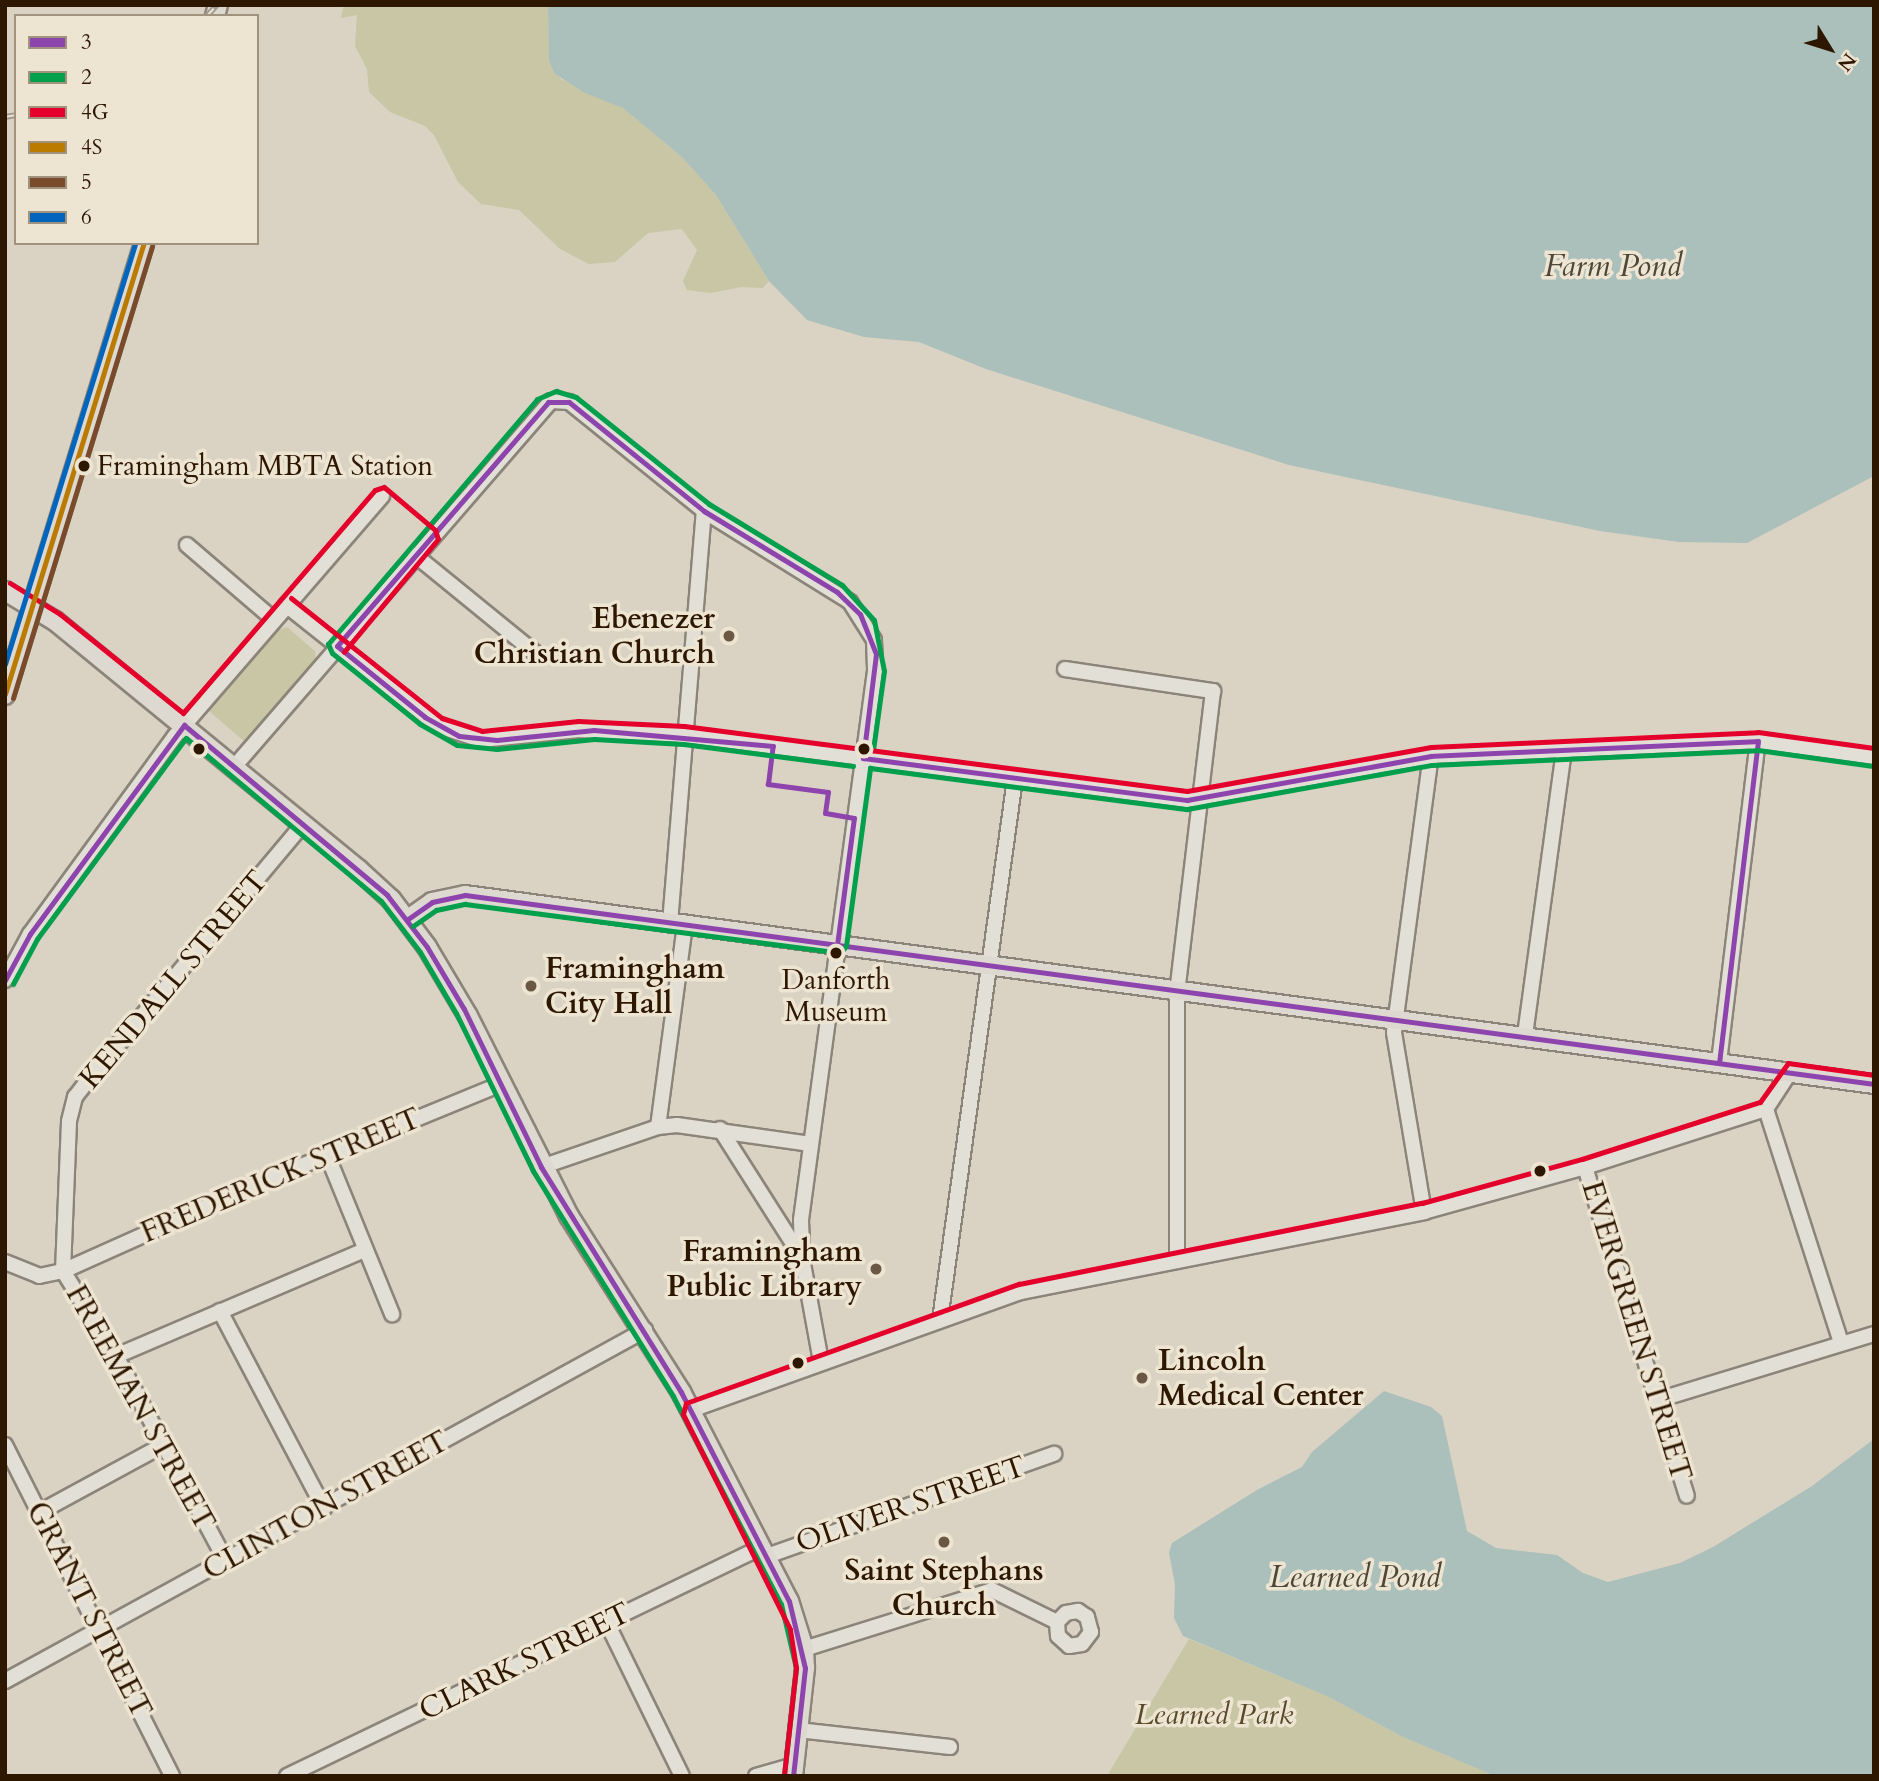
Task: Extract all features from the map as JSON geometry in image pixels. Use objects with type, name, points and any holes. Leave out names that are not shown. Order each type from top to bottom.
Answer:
[{"type":"main road","points":[[5,695],[143,245]]},
{"type":"main road","points":[[5,592],[33,606],[184,725],[376,884],[408,919],[468,1016],[541,1167],[645,1331],[691,1410],[789,1601],[804,1649],[793,1770]]},
{"type":"main road","points":[[408,919],[432,902],[465,895],[1177,992],[1525,1035],[1874,1084]]},
{"type":"street","points":[[234,767],[544,405],[557,400],[571,404],[704,511],[837,592],[864,620],[876,653],[801,1220],[802,1258],[821,1362]]},
{"type":"street","points":[[5,980],[30,933],[184,725],[382,496]]},
{"type":"street","points":[[658,1127],[668,1048],[678,924],[684,735],[704,511]]},
{"type":"street","points":[[187,545],[273,620]]},
{"type":"street","points":[[415,555],[539,656]]},
{"type":"street","points":[[286,606],[425,717],[459,736],[498,740],[594,730],[684,735],[1170,799],[1201,799],[1431,756],[1758,741],[1874,757]]},
{"type":"street","points":[[1065,669],[1213,691],[1177,992],[1177,1261]]},
{"type":"street","points":[[1719,1062],[1758,741]]},
{"type":"street","points":[[1525,1035],[1564,751]]},
{"type":"street","points":[[1424,1212],[1395,1019],[1431,756]]},
{"type":"street","points":[[940,1320],[1015,779]]},
{"type":"street","name":"KENDALL STREET","points":[[62,1271],[69,1121],[75,1097],[303,824]]},
{"type":"street","points":[[691,1410],[940,1320],[1043,1286],[1424,1212],[1585,1167],[1766,1109],[1790,1072]]},
{"type":"street","name":"FREDERICK STREET","points":[[62,1271],[501,1084]]},
{"type":"street","points":[[1766,1109],[1841,1343]]},
{"type":"street","points":[[541,1167],[658,1127],[720,1129],[811,1144]]},
{"type":"street","points":[[720,1129],[802,1258]]},
{"type":"street","points":[[328,1157],[392,1314]]},
{"type":"street","name":"EVERGREEN STREET","points":[[1585,1167],[1687,1496]]},
{"type":"street","points":[[116,1356],[364,1250]]},
{"type":"street","name":"FREEMAN STREET","points":[[5,1262],[39,1276],[62,1271],[116,1356],[226,1561]]},
{"type":"street","points":[[220,1311],[324,1508]]},
{"type":"street","name":"CLINTON STREET","points":[[5,1681],[645,1331]]},
{"type":"street","points":[[1658,1400],[1874,1334]]},
{"type":"street","name":"GRANT STREET","points":[[5,1445],[172,1776]]},
{"type":"street","points":[[38,1513],[163,1445]]},
{"type":"street","name":"OLIVER STREET","points":[[765,1552],[1054,1454]]},
{"type":"street","name":"CLARK STREET","points":[[287,1776],[607,1623],[765,1552]]},
{"type":"street","points":[[804,1649],[992,1590],[1057,1622]]},
{"type":"street","points":[[607,1623],[682,1776]]},
{"type":"street","points":[[798,1730],[950,1747]]},
{"type":"street","points":[[756,1776],[793,1770]]},
{"type":"green space","points":[[344,5],[548,5],[549,61],[561,79],[623,108],[681,156],[716,195],[769,281],[763,288],[741,287],[711,293],[687,290],[683,281],[697,250],[682,229],[648,233],[615,262],[589,264],[560,249],[519,210],[481,204],[458,182],[434,135],[425,126],[390,112],[369,92],[367,69],[355,46],[357,15],[341,18]]},
{"type":"green space","points":[[287,627],[315,651],[316,659],[245,742],[209,711],[278,630]]},
{"type":"green space","name":"Learned Park","points":[[1189,1639],[1329,1697],[1403,1737],[1495,1776],[1107,1776]]},
{"type":"water","name":"Farm Pond","points":[[548,5],[1874,5],[1874,476],[1747,543],[1679,542],[1600,531],[1289,465],[986,369],[919,342],[864,337],[807,320],[769,281],[716,195],[681,156],[623,108],[585,93],[555,74],[549,61]]},
{"type":"water","name":"Learned Pond","points":[[1384,1391],[1431,1407],[1442,1416],[1467,1531],[1496,1548],[1557,1555],[1583,1573],[1608,1582],[1680,1563],[1713,1547],[1812,1486],[1874,1439],[1874,1776],[1495,1776],[1403,1737],[1329,1697],[1183,1636],[1174,1618],[1175,1584],[1169,1553],[1172,1543],[1257,1490],[1302,1467],[1312,1452]]},
{"type":"railway","points":[[209,14],[217,5]]},
{"type":"railway","points":[[5,117],[14,115]]},
{"type":"transit line","name":"6","points":[[5,664],[134,245]]},
{"type":"transit line","name":"4S","points":[[5,694],[143,245]]},
{"type":"transit line","name":"5","points":[[13,698],[152,246]]},
{"type":"transit line","name":"2","points":[[853,766],[683,744],[594,739],[497,749],[457,745],[420,724],[332,653],[328,644],[537,399],[556,391],[576,397],[709,504],[842,585],[874,620],[884,671],[873,750]]},
{"type":"transit line","name":"3","points":[[837,945],[854,818],[825,813],[828,792],[768,784],[773,746],[594,730],[497,740],[459,736],[425,717],[337,646],[548,402],[569,402],[704,511],[837,592],[860,614],[876,654],[863,758],[1187,800],[1431,756],[1758,741],[1719,1062]]},
{"type":"transit line","name":"4G","points":[[10,583],[60,614],[183,713],[375,490],[384,487],[435,530],[438,539],[344,652]]},
{"type":"transit line","name":"4G","points":[[291,598],[442,718],[482,731],[578,721],[684,726],[1187,791],[1431,747],[1758,732],[1874,748]]},
{"type":"transit line","name":"3","points":[[5,980],[30,934],[184,725],[387,895],[427,947],[464,1009],[541,1167],[681,1392],[789,1601],[805,1668],[793,1776]]},
{"type":"transit line","name":"2","points":[[13,984],[37,939],[186,738],[381,901],[420,952],[456,1013],[533,1171],[673,1396],[781,1604],[796,1668],[784,1775]]},
{"type":"transit line","name":"2","points":[[413,926],[436,910],[465,904],[840,953],[846,946],[870,768],[1187,809],[1432,765],[1758,750],[1873,766]]},
{"type":"transit line","name":"3","points":[[408,919],[432,902],[465,895],[1874,1084]]},
{"type":"transit line","name":"4G","points":[[784,1775],[796,1668],[790,1629],[683,1414],[686,1403],[1019,1284],[1422,1203],[1582,1159],[1760,1102],[1788,1063],[1874,1075]]},
{"type":"place","name":"Framingham MBTA Station","points":[[84,466]]},
{"type":"place","name":"Ebenezer Christian Church","points":[[729,636]]},
{"type":"place","name":"Danforth Museum","points":[[836,953]]},
{"type":"place","name":"Framingham City Hall","points":[[531,986]]},
{"type":"place","name":"Framingham Public Library","points":[[876,1269]]},
{"type":"place","name":"Lincoln Medical Center","points":[[1142,1378]]},
{"type":"place","name":"Saint Stephans Church","points":[[944,1542]]}]
